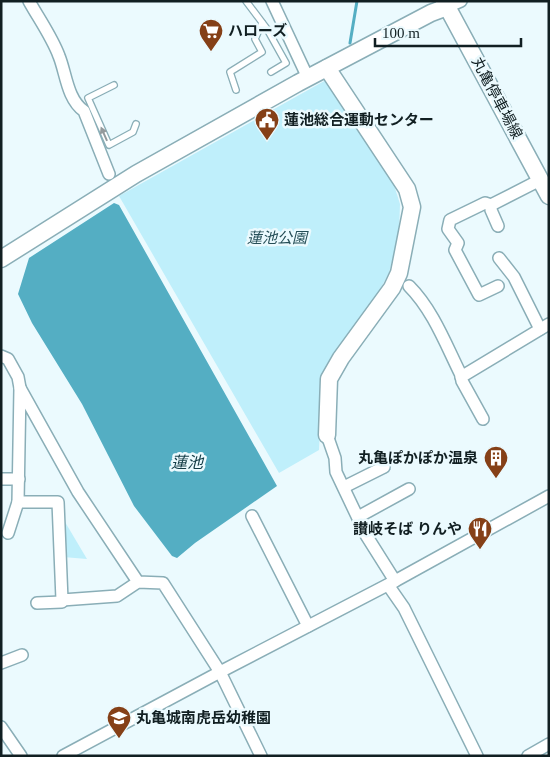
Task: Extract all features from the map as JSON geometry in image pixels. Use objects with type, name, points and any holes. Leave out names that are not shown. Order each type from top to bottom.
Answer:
[{"type":"street","points":[[29,1],[58,54],[68,88],[80,108],[84,111],[110,174]]},
{"type":"street","points":[[272,1],[308,78]]},
{"type":"street","points":[[1,259],[130,178],[308,78],[450,3]]},
{"type":"street","name":"丸亀停車場線","points":[[450,3],[549,196]]},
{"type":"street","points":[[327,68],[407,189],[412,207],[399,273],[392,288],[341,358],[329,379],[327,435],[335,458],[336,472],[476,756]]},
{"type":"street","points":[[498,286],[479,295],[455,250],[458,243],[448,229],[450,220],[485,203],[491,205],[540,180]]},
{"type":"street","points":[[491,205],[491,210],[498,226]]},
{"type":"street","points":[[461,376],[544,326],[514,277],[499,258]]},
{"type":"street","points":[[409,286],[418,295],[428,312],[483,419]]},
{"type":"street","points":[[1,356],[8,359],[18,377],[20,388],[18,502],[9,534]]},
{"type":"street","points":[[20,388],[78,492],[138,582]]},
{"type":"street","points":[[344,486],[384,468]]},
{"type":"street","points":[[1,479],[19,479]]},
{"type":"street","points":[[358,517],[394,492],[409,489]]},
{"type":"street","points":[[18,502],[58,502],[78,492]]},
{"type":"street","points":[[63,756],[391,583],[549,496]]},
{"type":"street","points":[[58,502],[62,600]]},
{"type":"street","points":[[252,516],[308,626]]},
{"type":"street","points":[[37,603],[117,596],[138,582],[163,584],[220,672],[261,756]]},
{"type":"street","points":[[1,663],[22,655]]},
{"type":"street","points":[[1,727],[21,756]]},
{"type":"street","points":[[528,756],[549,744]]},
{"type":"lane","points":[[246,1],[262,22],[286,63],[271,72]]},
{"type":"lane","points":[[236,90],[230,72],[262,52],[255,39],[262,22]]},
{"type":"lane","points":[[114,85],[88,98],[109,145],[134,132],[136,124]]},
{"type":"green space","name":"蓮池公園","points":[[326,80],[394,185],[400,204],[399,234],[389,273],[371,306],[322,384],[319,450],[279,473],[119,196]]},
{"type":"green space","points":[[65,522],[87,559],[63,557],[62,523]]},
{"type":"water","name":"蓮池","points":[[114,203],[119,205],[277,486],[195,543],[177,558],[172,556],[134,506],[82,404],[32,323],[18,294],[29,258]]},
{"type":"waterway","points":[[350,43],[357,1]]},
{"type":"place","name":"ハローズ","points":[[211,52]]},
{"type":"place","name":"蓮池総合運動センター","points":[[267,141]]},
{"type":"place","name":"丸亀ぽかぽか温泉","points":[[496,479]]},
{"type":"place","name":"讃岐そば りんや","points":[[480,550]]},
{"type":"place","name":"丸亀城南虎岳幼稚園","points":[[119,739]]}]
